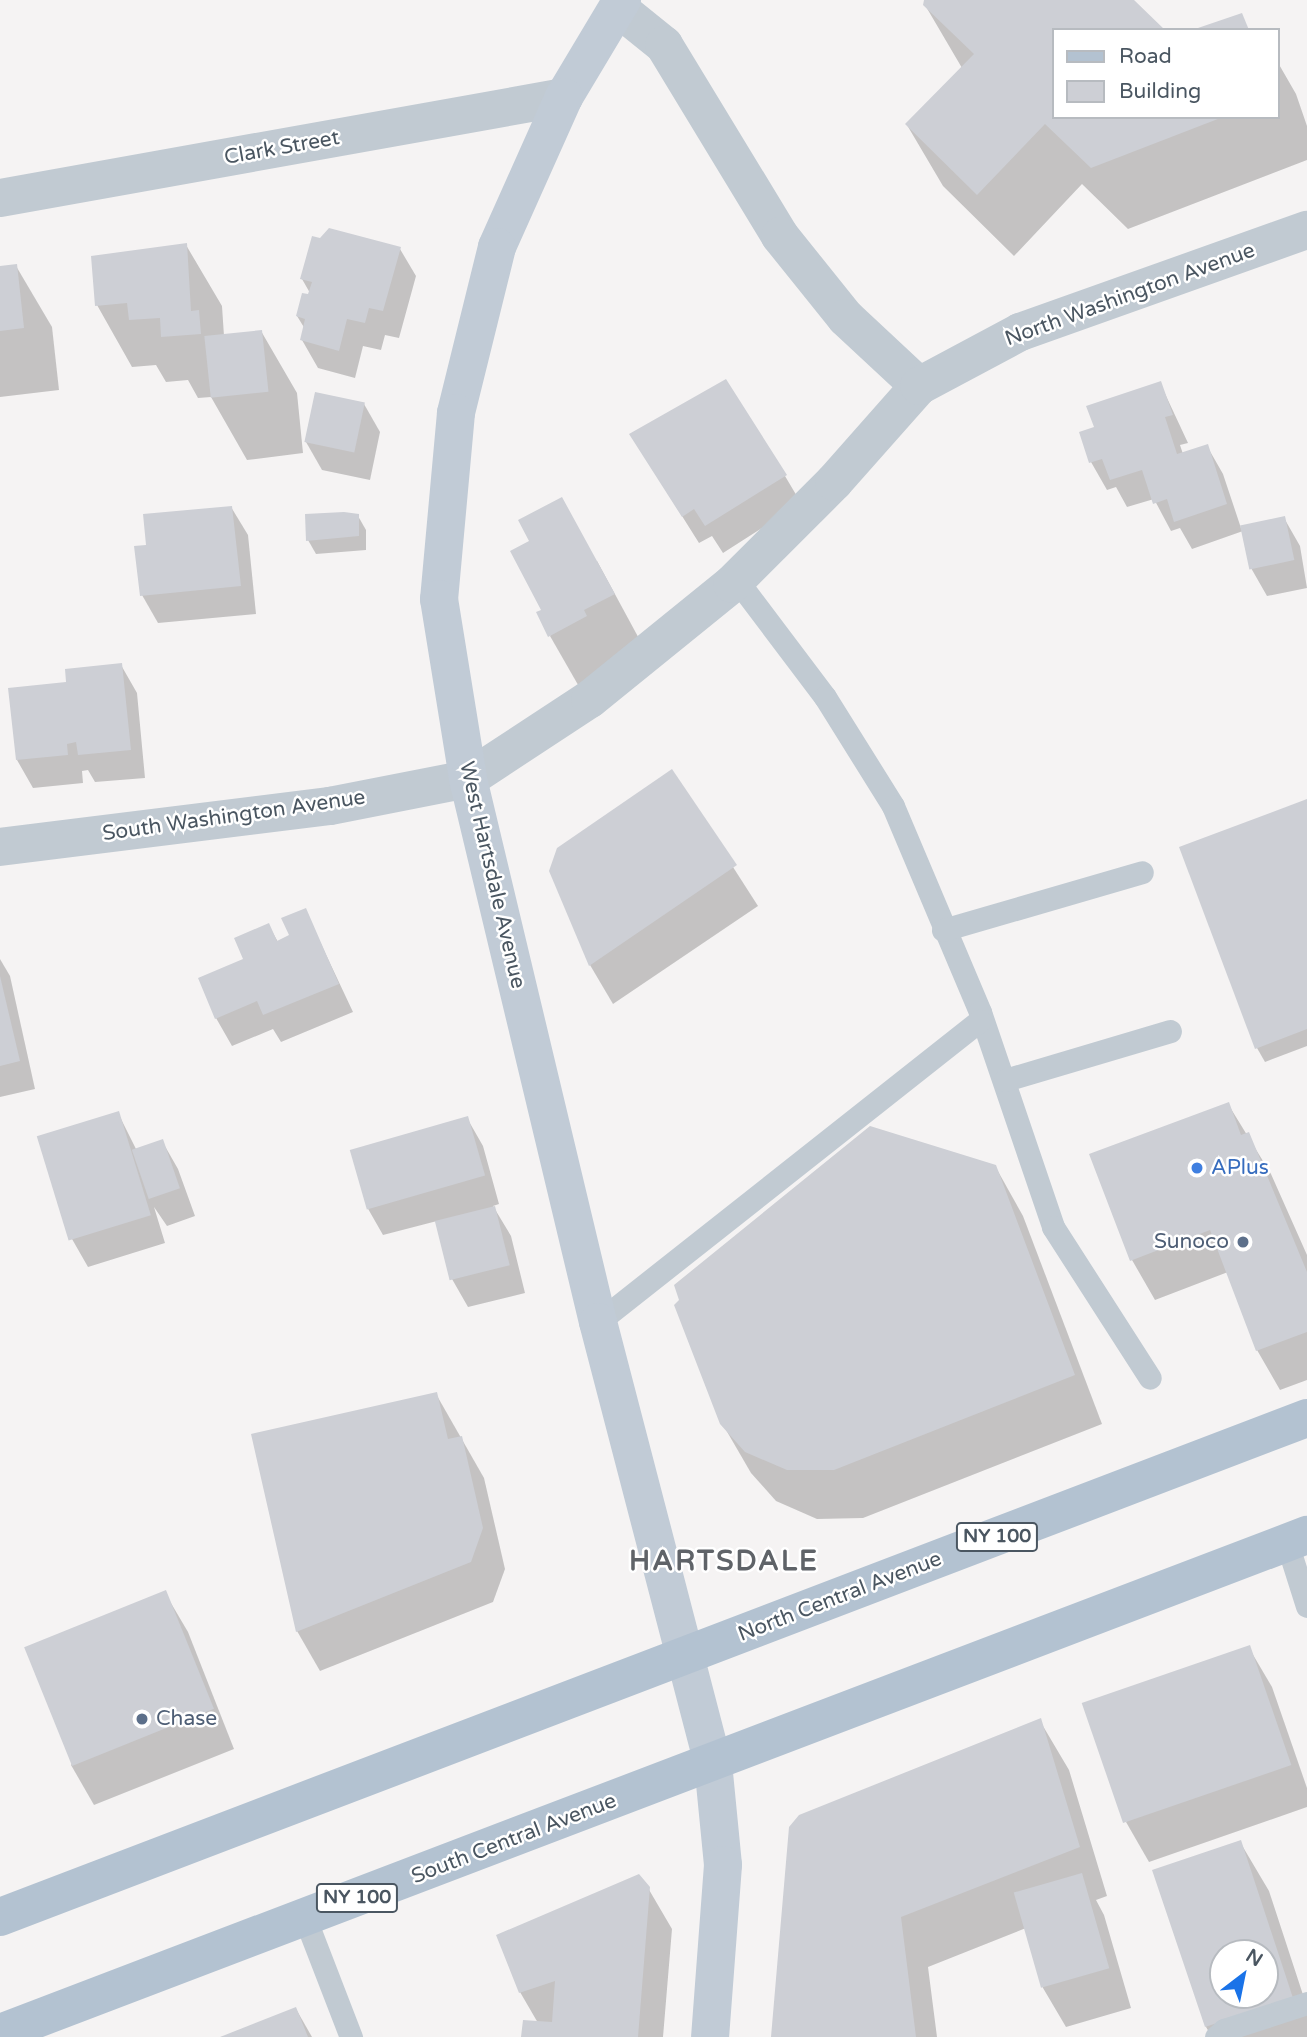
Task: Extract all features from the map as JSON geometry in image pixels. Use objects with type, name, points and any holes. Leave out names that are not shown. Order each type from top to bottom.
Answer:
[{"type":"main road","name":"West Hartsdale Avenue","points":[[620,4],[564,97],[497,247],[456,413],[439,599],[468,779],[598,1322],[688,1656],[713,1763],[723,1865],[710,2037]]},
{"type":"main road","name":"North Central Avenue","points":[[688,1656],[1307,1418]]},
{"type":"main road","name":"NY 100","points":[[713,1763],[1297,1539]]},
{"type":"main road","name":"NY 100","points":[[0,1917],[688,1656]]},
{"type":"main road","name":"South Central Avenue","points":[[8,2033],[305,1917],[713,1763]]},
{"type":"street","points":[[620,4],[664,45],[780,236],[846,318],[919,386]]},
{"type":"street","name":"Clark Street","points":[[0,198],[564,97]]},
{"type":"street","name":"North Washington Avenue","points":[[468,779],[590,699],[736,579],[834,482],[919,386],[1020,332],[1307,230]]},
{"type":"street","name":"South Washington Avenue","points":[[0,847],[330,806],[468,779]]},
{"type":"lane","points":[[736,579],[825,697],[893,806],[943,930],[980,1012],[979,1021],[1005,1080],[1053,1227],[1150,1378]]},
{"type":"lane","points":[[943,930],[1142,872]]},
{"type":"lane","points":[[598,1322],[979,1021]]},
{"type":"lane","points":[[1005,1080],[1170,1031]]},
{"type":"lane","points":[[1297,1539],[1307,1606]]},
{"type":"lane","points":[[305,1917],[351,2037]]},
{"type":"lane","points":[[1216,2037],[1224,2029],[1307,2003]]},
{"type":"building","points":[[924,0],[1134,0],[1163,28],[1052,28],[1052,119],[1218,119],[1091,168],[1045,124],[977,195],[905,124],[974,54],[923,5]]},
{"type":"building","points":[[1242,13],[1248,28],[1198,28]]},
{"type":"building","points":[[329,228],[401,247],[383,311],[369,308],[365,323],[347,319],[339,351],[300,340],[305,319],[296,316],[302,293],[308,294],[312,282],[300,279],[312,236],[320,238]]},
{"type":"building","points":[[187,243],[191,311],[199,310],[201,334],[161,337],[160,318],[129,320],[127,303],[95,306],[91,256]]},
{"type":"building","points":[[17,264],[24,328],[0,331],[0,266]]},
{"type":"building","points":[[262,330],[268,392],[211,398],[204,336]]},
{"type":"building","points":[[726,379],[787,475],[705,526],[694,509],[682,517],[629,434]]},
{"type":"building","points":[[1161,381],[1173,415],[1165,417],[1177,454],[1208,444],[1227,504],[1174,522],[1167,499],[1153,504],[1142,470],[1110,480],[1102,459],[1089,463],[1079,432],[1094,427],[1086,406]]},
{"type":"building","points":[[315,392],[365,403],[354,452],[304,442]]},
{"type":"building","points":[[562,497],[615,594],[584,610],[587,616],[548,637],[536,612],[541,610],[510,551],[529,541],[518,520]]},
{"type":"building","points":[[232,506],[241,586],[140,596],[134,546],[146,545],[143,514]]},
{"type":"building","points":[[305,514],[359,514],[359,536],[306,541]]},
{"type":"building","points":[[1285,516],[1294,560],[1249,570],[1240,526]]},
{"type":"building","points":[[122,663],[131,750],[78,755],[76,742],[67,744],[68,755],[16,760],[8,688],[66,682],[65,669]]},
{"type":"building","points":[[672,769],[737,865],[589,966],[549,871],[557,848]]},
{"type":"building","points":[[1307,799],[1307,1029],[1255,1049],[1179,847]]},
{"type":"building","points":[[306,908],[339,984],[263,1015],[257,1001],[215,1019],[198,978],[243,959],[234,938],[269,923],[277,941],[289,935],[281,918]]},
{"type":"building","points":[[0,976],[20,1061],[0,1066]]},
{"type":"building","points":[[1229,1102],[1241,1135],[1249,1132],[1307,1272],[1307,1332],[1256,1351],[1210,1230],[1130,1261],[1089,1154]]},
{"type":"building","points":[[119,1111],[151,1215],[69,1240],[37,1136]]},
{"type":"building","points":[[468,1116],[485,1176],[367,1210],[350,1150]]},
{"type":"building","points":[[870,1126],[996,1165],[1075,1375],[834,1470],[787,1470],[745,1452],[720,1424],[674,1305],[679,1300],[674,1285]]},
{"type":"building","points":[[163,1139],[180,1188],[149,1199],[132,1150]]},
{"type":"building","points":[[495,1206],[510,1265],[450,1280],[435,1221]]},
{"type":"building","points":[[437,1392],[448,1439],[462,1436],[483,1528],[471,1562],[296,1632],[251,1434]]},
{"type":"building","points":[[166,1590],[214,1709],[72,1766],[24,1647]]},
{"type":"building","points":[[1250,1645],[1291,1765],[1123,1823],[1082,1703]]},
{"type":"building","points":[[1041,1718],[1080,1847],[901,1917],[916,2037],[771,2037],[789,1827],[799,1815]]},
{"type":"building","points":[[1241,1840],[1274,1939],[1209,1939],[1209,2009],[1260,2009],[1205,2027],[1152,1870]]},
{"type":"building","points":[[1082,1873],[1109,1968],[1041,1988],[1014,1893]]},
{"type":"building","points":[[639,1874],[650,1887],[638,2037],[521,2037],[523,2020],[552,2022],[555,1981],[519,1993],[496,1935]]},
{"type":"building","points":[[1279,1955],[1293,1998],[1279,2003]]},
{"type":"building","points":[[296,2007],[308,2037],[220,2037]]},
{"type":"place","name":"APlus","points":[[1197,1168]]},
{"type":"place","name":"Sunoco","points":[[1243,1242]]},
{"type":"place","name":"Chase","points":[[142,1719]]},
{"type":"district","name":"HARTSDALE","points":[[724,1561]]}]
